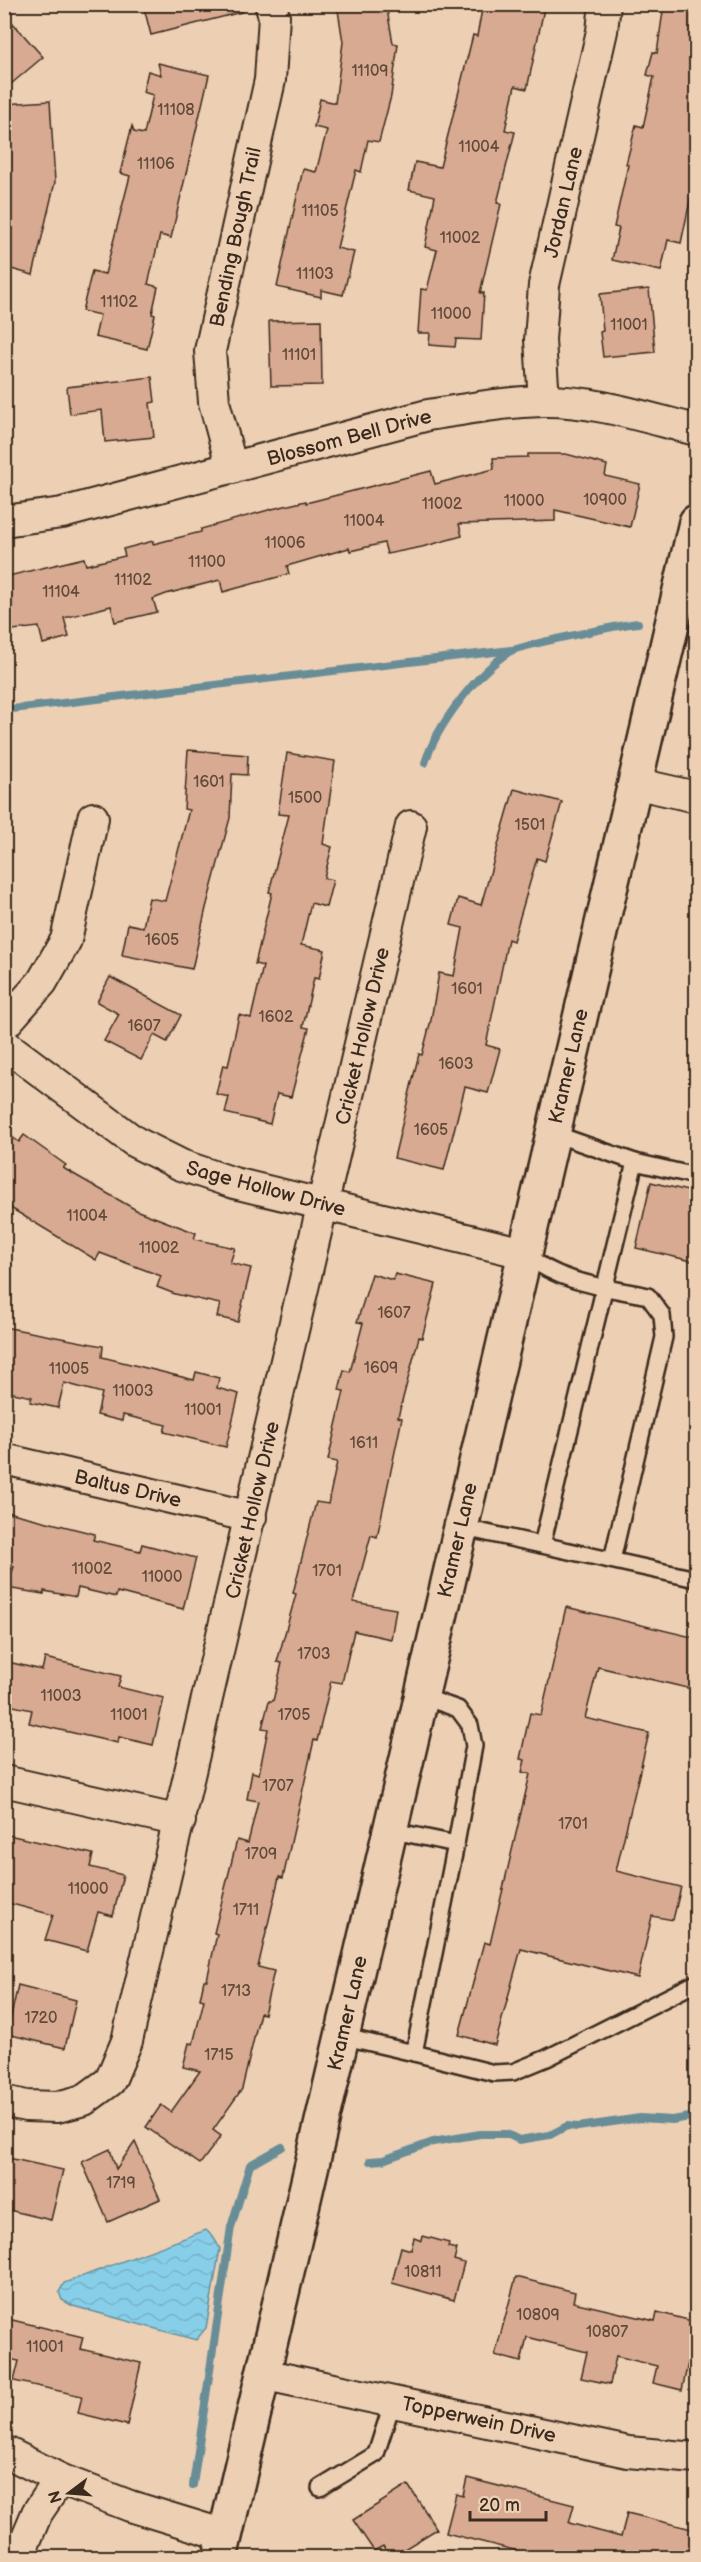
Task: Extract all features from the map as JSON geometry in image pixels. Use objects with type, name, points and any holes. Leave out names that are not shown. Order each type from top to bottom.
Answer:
[{"type":"street","name":"Bending Bough Trail","points":[[232,468],[214,402],[210,351],[270,80],[274,16],[270,4]]},
{"type":"street","name":"Jordan Lane","points":[[544,401],[540,340],[544,285],[602,31],[605,4]]},
{"type":"street","name":"Blossom Bell Drive","points":[[4,521],[62,513],[428,415],[485,405],[544,401],[597,406],[696,430]]},
{"type":"street","name":"Kramer Lane","points":[[223,2546],[696,522]]},
{"type":"street","points":[[634,783],[696,797]]},
{"type":"street","points":[[4,1025],[42,982],[66,940],[93,818]]},
{"type":"street","name":"Cricket Hollow Drive","points":[[4,2101],[26,2106],[57,2107],[84,2100],[110,2081],[127,2041],[411,826]]},
{"type":"street","name":"Sage Hollow Drive","points":[[4,1044],[135,1142],[181,1165],[234,1183],[524,1253]]},
{"type":"street","name":"Baltus Drive","points":[[4,1459],[251,1517]]},
{"type":"street","points":[[4,1781],[180,1821]]},
{"type":"street","name":"Topperwein Drive","points":[[262,2374],[628,2452],[696,2458]]},
{"type":"street","points":[[4,2451],[60,2479],[223,2546]]},
{"type":"street","points":[[18,2558],[37,2513],[60,2479]]},
{"type":"lane","points":[[552,1133],[635,1162],[696,1176]]},
{"type":"lane","points":[[543,1545],[635,1162]]},
{"type":"lane","points":[[524,1253],[539,1266],[554,1274],[648,1296],[662,1315],[663,1337],[612,1560]]},
{"type":"lane","points":[[460,1527],[696,1579]]},
{"type":"lane","points":[[414,2053],[474,1746],[470,1725],[458,1709],[421,1696]]},
{"type":"lane","points":[[389,1830],[456,1844]]},
{"type":"lane","points":[[341,2036],[494,2073],[513,2072],[547,2058],[696,1983]]},
{"type":"lane","points":[[320,2488],[376,2454],[393,2401]]},
{"type":"water","points":[[206,2230],[220,2249],[206,2328],[196,2340],[73,2306],[62,2300],[59,2292],[64,2283]]},
{"type":"building","points":[[143,4],[241,4],[242,12],[151,35]]},
{"type":"building","points":[[337,4],[386,4],[393,43],[398,44],[391,96],[379,142],[368,140],[361,172],[356,170],[337,248],[354,252],[343,295],[321,290],[321,297],[277,287],[303,169],[316,172],[327,130],[314,127],[320,99],[335,103],[343,42]]},
{"type":"building","points":[[483,4],[545,4],[527,89],[515,86],[505,130],[515,132],[497,203],[501,204],[480,293],[484,293],[481,340],[456,339],[455,347],[429,345],[430,333],[418,333],[421,289],[427,290],[437,250],[425,247],[435,196],[409,190],[415,162],[440,167],[473,35],[477,36]]},
{"type":"building","points":[[664,4],[696,4],[696,188],[693,187],[681,243],[668,240],[661,271],[612,260],[619,228],[614,227],[628,165],[626,164],[636,125],[643,127],[654,77],[647,75],[653,52],[657,53]]},
{"type":"building","points":[[4,13],[43,57],[4,90]]},
{"type":"building","points":[[158,63],[209,75],[171,238],[160,235],[148,284],[158,287],[152,314],[155,315],[147,349],[95,337],[100,315],[82,311],[92,271],[105,274],[130,176],[120,173],[132,126],[134,132],[144,134],[153,95],[143,92],[148,71],[161,75]]},
{"type":"building","points":[[50,101],[55,182],[33,275],[4,267],[4,104]]},
{"type":"building","points":[[649,289],[655,352],[603,357],[600,332],[603,331],[600,294]]},
{"type":"building","points":[[321,320],[322,385],[271,386],[269,321]]},
{"type":"building","points":[[152,377],[155,402],[150,403],[154,437],[105,442],[102,410],[70,414],[67,387]]},
{"type":"building","points":[[528,454],[566,454],[607,465],[605,476],[640,484],[630,527],[555,510],[555,521],[459,524],[462,536],[422,547],[387,554],[384,543],[350,551],[349,548],[287,566],[289,574],[223,592],[220,580],[166,594],[153,599],[157,612],[115,622],[111,606],[64,618],[69,637],[43,644],[39,627],[4,631],[4,577],[84,558],[86,565],[125,556],[123,549],[201,532],[201,529],[272,509],[306,501],[306,503],[431,471],[435,484],[494,469],[493,458],[528,457]]},
{"type":"building","points":[[188,750],[248,755],[247,775],[232,774],[230,818],[192,969],[122,955],[128,924],[143,927],[149,898],[165,901],[189,810],[184,809]]},
{"type":"building","points":[[287,753],[335,761],[323,844],[332,847],[324,878],[333,880],[326,907],[311,903],[301,945],[325,950],[319,979],[314,978],[303,1027],[309,1028],[291,1097],[277,1094],[270,1124],[225,1113],[229,1097],[216,1094],[223,1065],[228,1066],[239,1015],[251,1018],[263,966],[255,964],[272,893],[269,892],[289,815],[278,814]]},
{"type":"building","points":[[514,789],[562,802],[545,861],[537,858],[513,941],[508,939],[486,1045],[500,1049],[488,1093],[465,1087],[444,1170],[394,1158],[419,1054],[422,1055],[431,1020],[439,973],[454,976],[463,928],[451,925],[458,898],[481,905]]},
{"type":"building","points":[[110,977],[181,1015],[167,1042],[154,1035],[141,1060],[104,1041],[119,1014],[97,1002]]},
{"type":"building","points":[[4,1131],[19,1142],[24,1135],[66,1165],[63,1168],[138,1211],[196,1233],[194,1239],[235,1248],[230,1263],[251,1268],[238,1322],[217,1317],[220,1304],[175,1294],[157,1287],[161,1276],[100,1253],[96,1260],[4,1204]]},
{"type":"building","points":[[651,1182],[696,1193],[696,1262],[636,1248]]},
{"type":"building","points":[[372,1274],[393,1280],[395,1274],[436,1284],[398,1417],[402,1418],[377,1537],[371,1535],[353,1602],[396,1609],[391,1639],[354,1631],[342,1683],[331,1681],[317,1741],[314,1740],[283,1878],[279,1877],[258,1967],[274,1971],[264,2014],[260,2013],[242,2089],[213,2130],[221,2136],[200,2164],[146,2127],[161,2105],[171,2112],[200,2071],[183,2067],[189,2043],[193,2044],[204,2000],[200,1999],[204,1980],[207,1980],[217,1934],[214,1933],[237,1840],[248,1843],[258,1801],[247,1799],[252,1772],[259,1774],[268,1729],[262,1728],[269,1701],[273,1701],[282,1663],[277,1662],[296,1594],[293,1593],[316,1502],[328,1504],[337,1462],[328,1460],[344,1391],[339,1390],[344,1370],[350,1372],[363,1323],[357,1322]]},
{"type":"building","points":[[4,1327],[103,1346],[102,1357],[194,1380],[196,1372],[219,1378],[217,1388],[239,1394],[226,1447],[164,1432],[166,1425],[123,1415],[122,1421],[97,1415],[102,1393],[64,1383],[58,1408],[30,1402],[32,1397],[4,1391]]},
{"type":"building","points":[[4,1511],[95,1534],[93,1540],[140,1551],[142,1544],[196,1558],[183,1609],[117,1592],[116,1597],[78,1588],[76,1597],[44,1591],[44,1594],[6,1588],[14,1567],[4,1564]]},
{"type":"building","points":[[566,1607],[696,1638],[696,1690],[598,1667],[585,1718],[649,1733],[616,1871],[681,1887],[673,1920],[652,1916],[638,1978],[521,1949],[495,2045],[459,2035],[484,1942],[490,1944],[530,1774],[522,1772],[525,1760],[520,1759],[530,1713],[541,1715]]},
{"type":"building","points":[[45,1658],[121,1676],[118,1687],[164,1698],[153,1745],[119,1737],[118,1743],[29,1723],[32,1710],[4,1704],[4,1661],[42,1670]]},
{"type":"building","points":[[4,1834],[93,1854],[90,1867],[123,1875],[113,1916],[98,1912],[87,1951],[45,1940],[53,1915],[4,1902]]},
{"type":"building","points":[[18,1985],[76,2000],[65,2048],[7,2034]]},
{"type":"building","points":[[135,2142],[160,2199],[108,2222],[82,2162],[110,2149],[116,2169]]},
{"type":"building","points":[[4,2157],[63,2170],[51,2220],[4,2209]]},
{"type":"building","points":[[423,2236],[449,2243],[448,2247],[457,2249],[454,2260],[464,2263],[454,2300],[392,2283],[401,2247],[411,2250],[414,2238],[422,2241]]},
{"type":"building","points":[[516,2277],[575,2292],[573,2302],[655,2321],[657,2312],[696,2322],[696,2365],[688,2363],[682,2390],[653,2383],[657,2366],[616,2356],[610,2384],[581,2378],[587,2352],[527,2337],[521,2362],[495,2355]]},
{"type":"building","points":[[4,2318],[83,2337],[80,2349],[141,2363],[127,2425],[78,2413],[82,2396],[14,2381],[19,2361],[4,2358]]},
{"type":"building","points":[[467,2478],[574,2505],[569,2523],[621,2537],[627,2513],[696,2530],[696,2558],[516,2558],[518,2551],[446,2533],[456,2494],[463,2496]]},
{"type":"building","points":[[408,2485],[437,2529],[398,2553],[396,2550],[389,2555],[383,2546],[374,2551],[353,2520]]},
{"type":"waterway","points":[[425,763],[439,733],[459,702],[484,673],[509,652],[550,640],[638,623]]},
{"type":"waterway","points":[[4,710],[511,650]]},
{"type":"waterway","points":[[370,2161],[383,2160],[433,2142],[480,2134],[507,2134],[519,2140],[550,2135],[567,2126],[578,2127],[640,2118],[672,2120],[696,2116]]},
{"type":"waterway","points":[[193,2485],[231,2227],[250,2165],[282,2147]]}]
